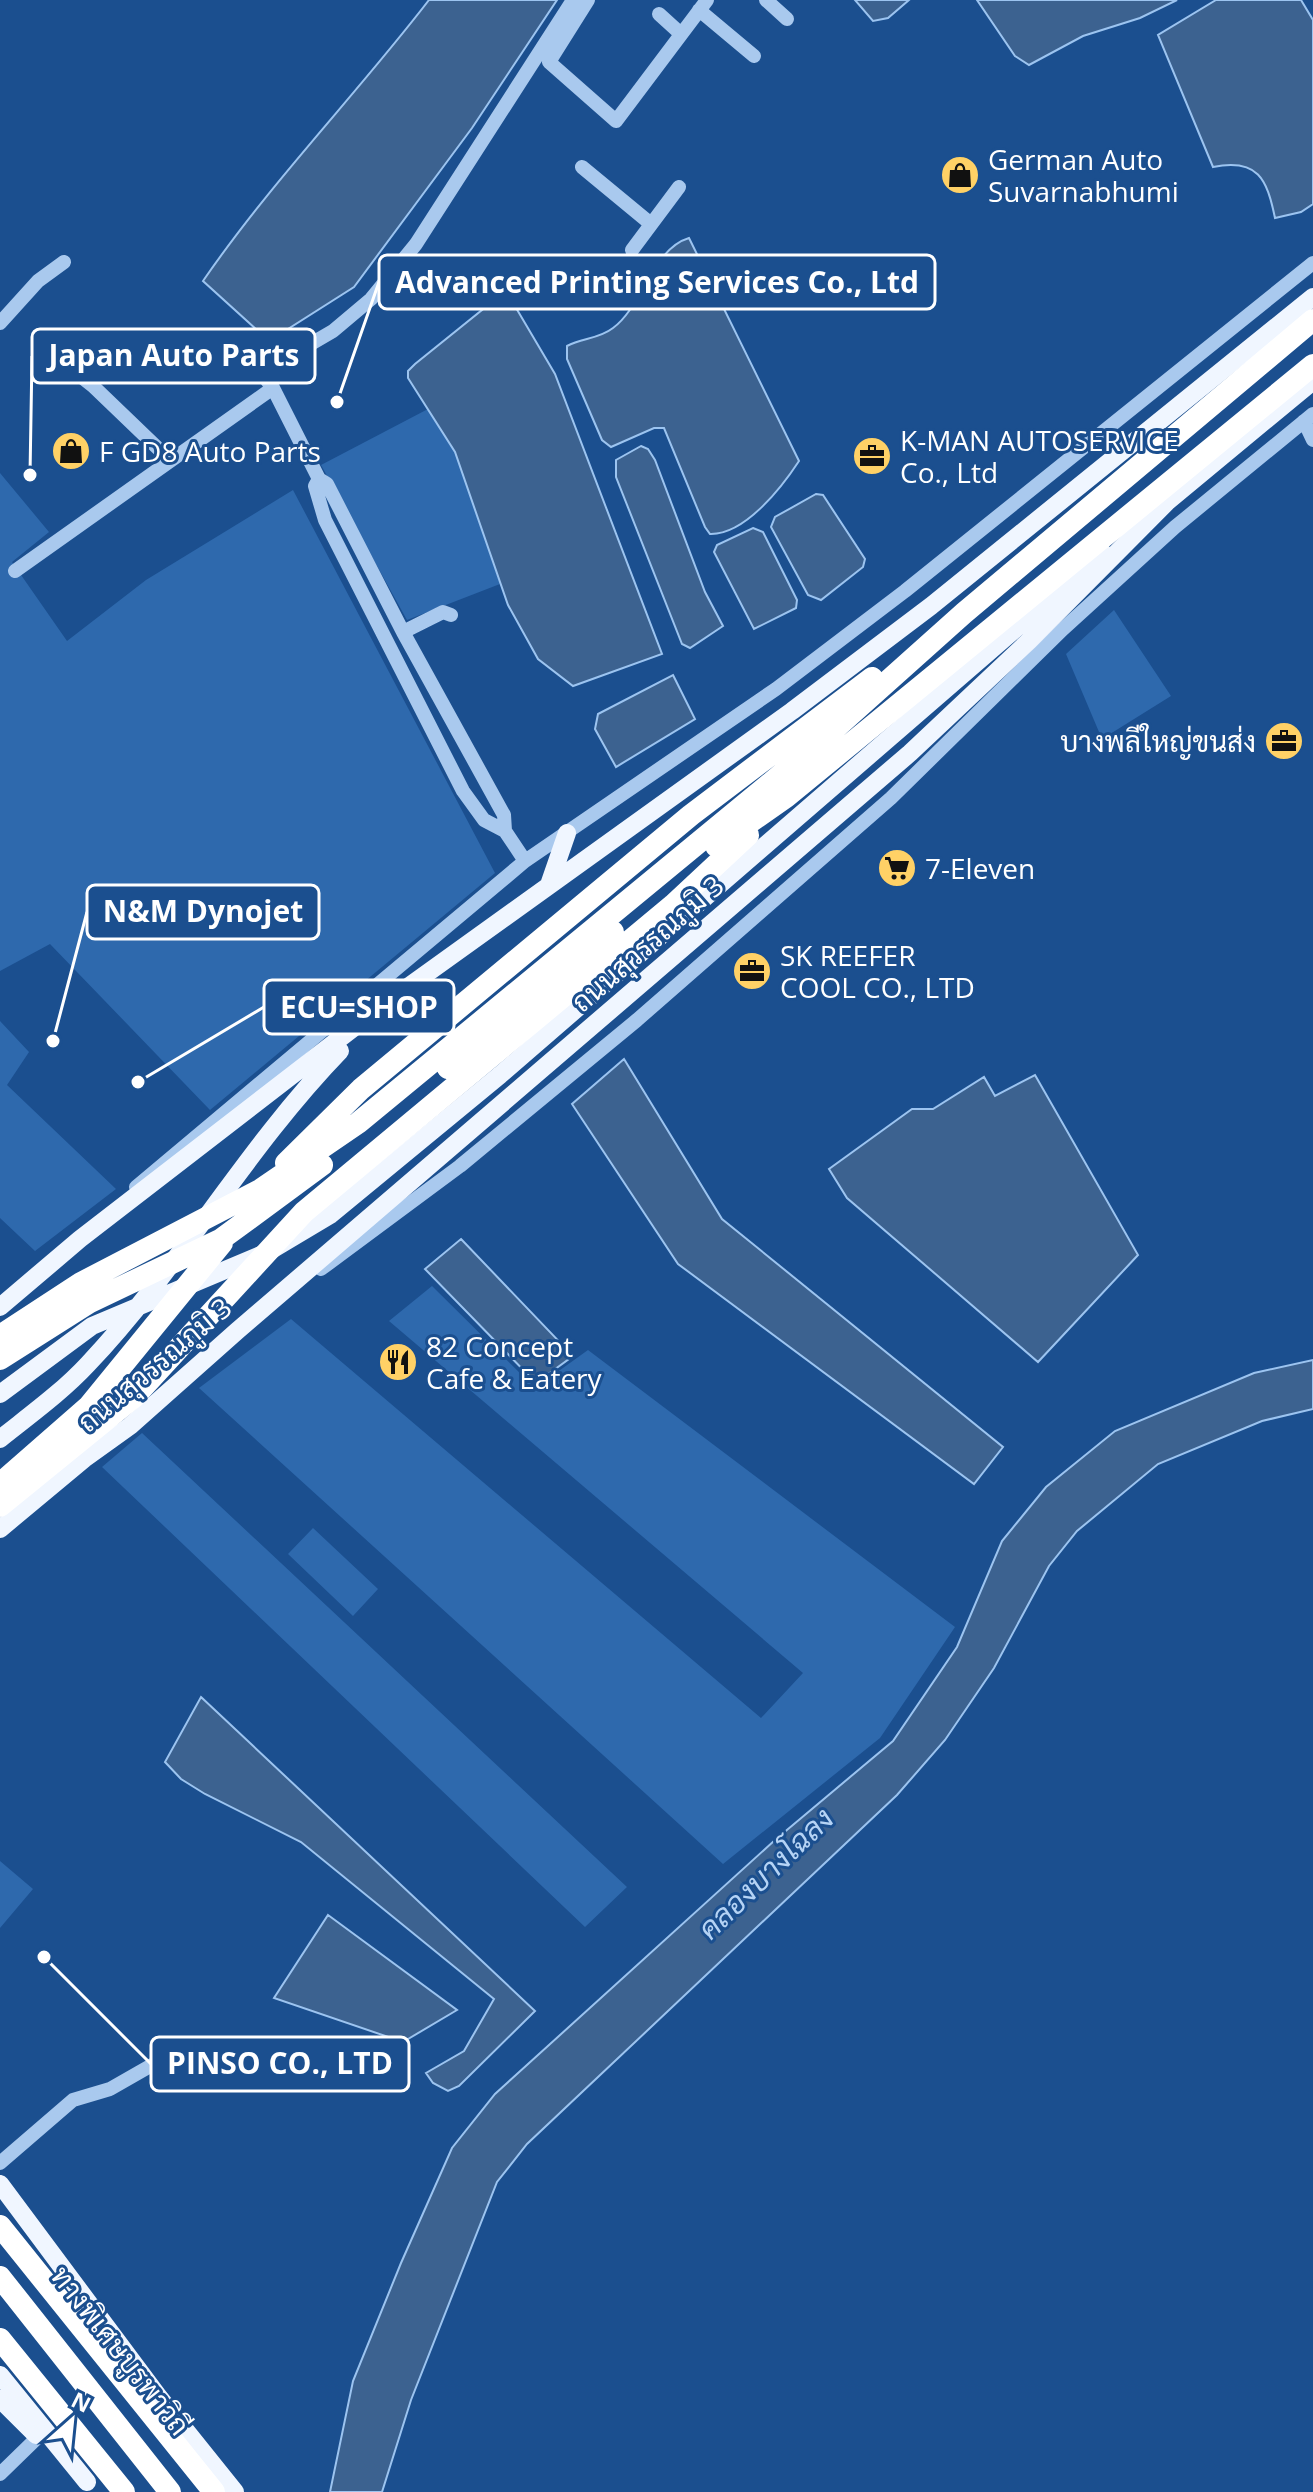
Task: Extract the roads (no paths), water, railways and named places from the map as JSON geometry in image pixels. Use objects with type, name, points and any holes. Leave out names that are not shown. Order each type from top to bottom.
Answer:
[{"type":"highway","points":[[0,1336],[81,1283],[260,1190],[358,1123],[812,749],[964,613],[1313,320]]},
{"type":"highway","points":[[0,1359],[90,1302],[220,1240],[268,1208],[522,1011],[706,853],[786,797],[1313,365]]},
{"type":"highway","points":[[0,1484],[56,1438],[98,1397],[188,1287],[255,1198],[300,1148],[361,1089],[748,768],[964,613]]},
{"type":"highway","points":[[0,1506],[134,1397],[304,1212],[683,896],[786,797]]},
{"type":"highway","points":[[0,2226],[214,2492]]},
{"type":"highway","points":[[0,2243],[198,2492]]},
{"type":"highway","name":"ทางพิเศษบูรพาวิถี","points":[[0,2277],[170,2492]]},
{"type":"highway","points":[[0,2301],[153,2492]]},
{"type":"highway","points":[[0,2339],[124,2492]]},
{"type":"main road","points":[[0,1307],[80,1239],[387,1002],[792,711],[931,606],[1313,297]]},
{"type":"main road","name":"ถนนสุวรรณภูมิ 3","points":[[0,1529],[142,1416],[910,753],[1021,649],[1168,501],[1313,381]]},
{"type":"main road","points":[[0,1394],[92,1326],[268,1252],[330,1215],[500,1075],[1058,589],[1168,501]]},
{"type":"main road","points":[[549,885],[567,833]]},
{"type":"main road","points":[[0,1439],[89,1364],[188,1243],[285,1110],[387,1002]]},
{"type":"main road","points":[[0,2184],[158,2396],[235,2492]]},
{"type":"main road","points":[[0,2375],[91,2487]]},
{"type":"main road","points":[[0,2399],[91,2487]]},
{"type":"street","points":[[505,831],[504,815],[403,632],[327,484],[319,479],[273,388],[261,373],[333,331],[365,305],[416,244],[573,0]]},
{"type":"street","points":[[588,0],[549,62],[616,121],[703,5],[754,56]]},
{"type":"street","points":[[766,0],[787,19]]},
{"type":"street","points":[[659,14],[681,34]]},
{"type":"street","points":[[582,167],[651,224]]},
{"type":"street","points":[[632,250],[679,187]]},
{"type":"street","points":[[0,323],[38,281],[64,262]]},
{"type":"street","points":[[80,1239],[158,1167],[525,861],[776,689],[905,591],[1313,263]]},
{"type":"street","points":[[50,352],[93,386],[169,459]]},
{"type":"street","points":[[15,571],[273,388]]},
{"type":"street","points":[[237,1331],[460,1166],[649,1009],[891,798],[1063,629],[1175,527],[1308,418],[1313,440]]},
{"type":"street","points":[[319,479],[315,486],[325,520],[463,791],[484,820],[505,831],[525,861]]},
{"type":"street","points":[[403,632],[443,612],[451,615]]},
{"type":"street","points":[[0,2163],[73,2100],[110,2089],[152,2065]]},
{"type":"street","points":[[0,2474],[38,2437]]},
{"type":"water","points":[[429,0],[557,0],[472,128],[354,287],[269,341],[203,281],[285,174]]},
{"type":"water","points":[[855,0],[909,0],[888,18],[873,21]]},
{"type":"water","points":[[977,0],[1177,0],[1140,18],[1083,36],[1029,65],[1015,56]]},
{"type":"water","points":[[1216,0],[1301,0],[1313,20],[1313,204],[1301,212],[1275,218],[1268,192],[1258,174],[1241,166],[1213,167],[1158,35]]},
{"type":"water","points":[[689,238],[799,461],[773,496],[749,518],[736,527],[710,534],[664,428],[654,428],[611,447],[602,440],[567,359],[567,346],[613,328],[632,306],[666,254],[676,244]]},
{"type":"water","points":[[509,296],[555,374],[662,654],[573,686],[538,659],[508,605],[455,452],[408,378],[408,371],[415,364],[492,302]]},
{"type":"water","points":[[641,446],[648,449],[655,460],[705,592],[723,626],[690,648],[682,644],[616,477],[616,460]]},
{"type":"water","points":[[816,494],[823,495],[865,559],[863,567],[821,600],[808,595],[771,527],[775,517]]},
{"type":"water","points":[[753,528],[763,532],[797,600],[796,608],[754,629],[714,552],[717,545]]},
{"type":"water","points":[[673,675],[695,719],[616,767],[595,729],[598,714]]},
{"type":"water","points":[[624,1059],[722,1219],[1003,1447],[974,1484],[678,1264],[572,1104]]},
{"type":"water","points":[[1035,1075],[1138,1255],[1038,1362],[847,1198],[829,1169],[912,1109],[933,1109],[984,1077],[995,1096]]},
{"type":"water","points":[[461,1239],[573,1356],[536,1383],[425,1269]]},
{"type":"water","name":"คลองบางโฉลง","points":[[1313,1360],[1313,1409],[1262,1421],[1158,1464],[1077,1531],[1049,1566],[994,1668],[945,1740],[897,1795],[527,2144],[497,2182],[411,2400],[382,2492],[330,2492],[353,2381],[401,2263],[452,2148],[495,2094],[775,1840],[893,1741],[957,1647],[1002,1541],[1046,1487],[1115,1431],[1254,1373]]},
{"type":"water","points":[[201,1697],[535,2011],[459,2086],[448,2091],[433,2083],[426,2073],[464,2051],[494,1999],[301,1842],[181,1779],[165,1762]]},
{"type":"water","points":[[328,1915],[457,2010],[403,2042],[274,1998]]},
{"type":"place","name":"German Auto Suvarnabhumi","points":[[960,175]]},
{"type":"place","name":"Advanced Printing Services Co., Ltd","points":[[337,402]]},
{"type":"place","name":"F GD8 Auto Parts","points":[[71,451]]},
{"type":"place","name":"K-MAN AUTOSERVICE Co., Ltd","points":[[872,456]]},
{"type":"place","name":"Japan Auto Parts","points":[[30,475]]},
{"type":"place","name":"บางพลีใหญ่ขนส่ง","points":[[1284,741]]},
{"type":"place","name":"7-Eleven","points":[[897,868]]},
{"type":"place","name":"SK REEFER COOL CO., LTD","points":[[752,971]]},
{"type":"place","name":"N&M Dynojet","points":[[53,1041]]},
{"type":"place","name":"ECU=SHOP","points":[[138,1082]]},
{"type":"place","name":"82 Concept Cafe & Eatery","points":[[398,1362]]},
{"type":"place","name":"PINSO CO., LTD","points":[[44,1957]]}]
